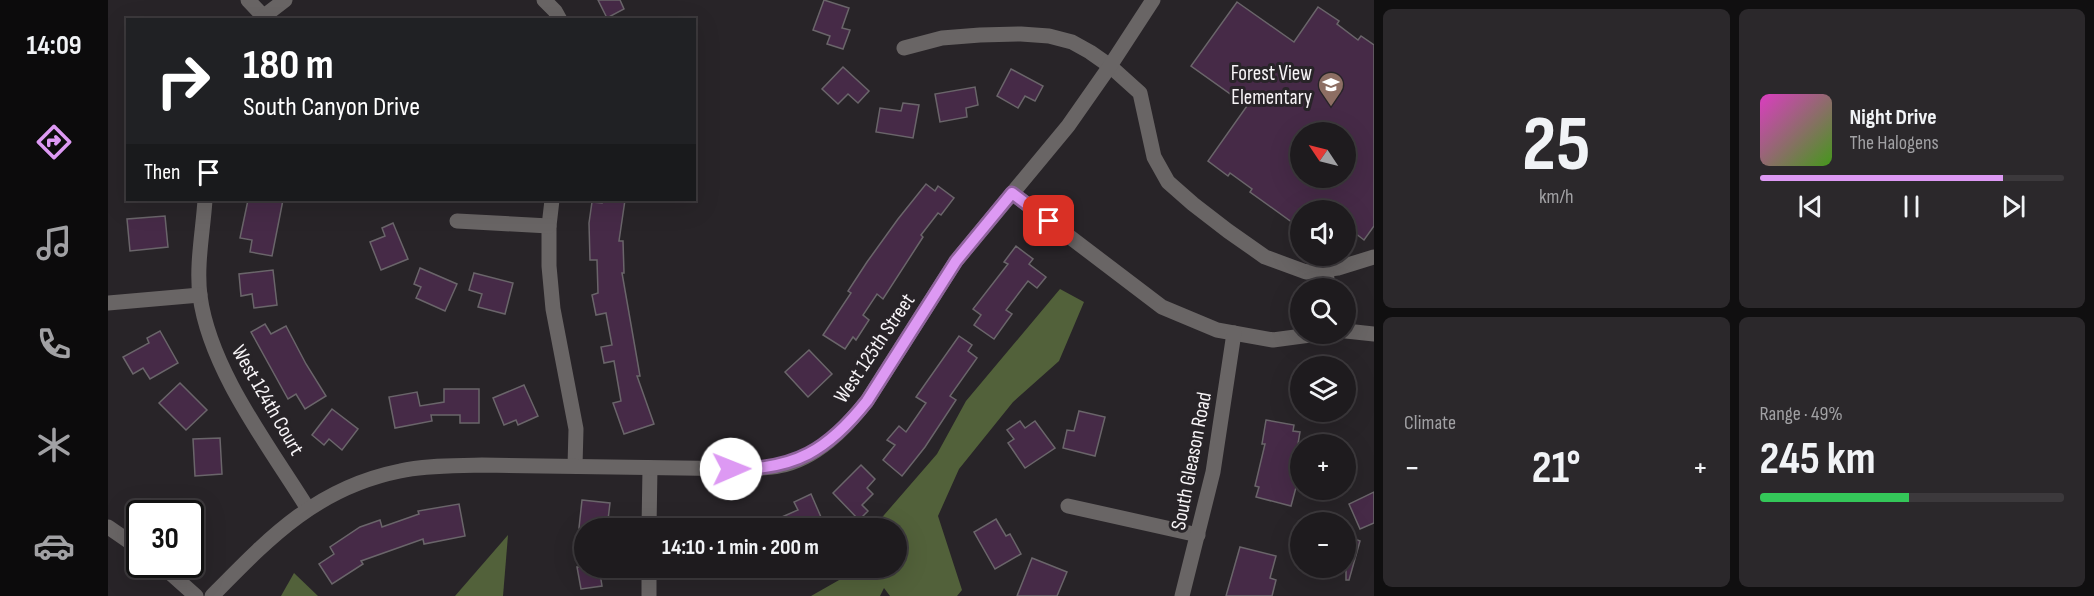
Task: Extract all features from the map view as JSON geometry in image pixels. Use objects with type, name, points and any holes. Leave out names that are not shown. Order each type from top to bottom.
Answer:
[{"type":"street","points":[[248,0],[261,18],[285,0]]},
{"type":"street","points":[[544,0],[559,18]]},
{"type":"street","name":"West 125th Street","points":[[212,596],[283,526],[308,509],[336,493],[400,471],[439,466],[482,465],[751,469],[781,466],[806,456],[831,440],[867,401],[956,261],[1068,126],[1153,0]]},
{"type":"street","points":[[904,48],[942,38],[980,34],[1049,36],[1072,42],[1110,66],[1140,93],[1154,157],[1168,182],[1193,204],[1265,257],[1306,272],[1338,268],[1374,257]]},
{"type":"street","points":[[1012,193],[1162,306],[1217,330],[1273,340],[1290,338]]},
{"type":"street","name":"West 124th Court","points":[[205,201],[199,272],[200,295],[214,350],[225,373],[308,509]]},
{"type":"street","points":[[552,201],[549,266],[553,309],[576,429],[575,466]]},
{"type":"street","points":[[457,221],[549,226]]},
{"type":"street","points":[[1326,270],[1327,278]]},
{"type":"street","points":[[108,303],[200,295]]},
{"type":"street","points":[[1356,332],[1374,334]]},
{"type":"street","name":"South Gleason Road","points":[[1182,596],[1213,472],[1234,333]]},
{"type":"street","points":[[650,468],[650,518]]},
{"type":"street","points":[[1068,506],[1198,535]]},
{"type":"street","points":[[108,527],[126,539]]},
{"type":"street","points":[[175,578],[195,596]]},
{"type":"street","points":[[649,578],[649,596]]},
{"type":"green space","points":[[1060,289],[1084,302],[1059,361],[1013,402],[959,469],[938,516],[962,590],[957,596],[890,596],[884,588],[880,596],[811,596],[843,578],[907,578],[907,518],[881,518],[937,454],[966,401]]},
{"type":"green space","points":[[508,535],[503,596],[455,596]]},
{"type":"green space","points":[[294,573],[318,596],[281,596]]},
{"type":"building","points":[[598,0],[620,0],[624,9],[607,18]]},
{"type":"building","points":[[824,0],[849,8],[842,28],[850,30],[843,49],[827,44],[830,36],[813,30]]},
{"type":"building","name":"Forest View Elementary","points":[[1237,2],[1294,42],[1318,7],[1339,21],[1337,24],[1358,40],[1361,36],[1374,45],[1374,226],[1364,240],[1356,234],[1356,200],[1290,200],[1290,221],[1250,192],[1252,189],[1230,173],[1228,176],[1208,161],[1247,106],[1191,66]]},
{"type":"building","points":[[843,67],[869,91],[858,103],[848,94],[838,104],[822,89]]},
{"type":"building","points":[[1011,69],[1043,86],[1035,101],[1025,96],[1018,108],[997,96]]},
{"type":"building","points":[[975,87],[978,105],[966,108],[967,117],[940,122],[935,94]]},
{"type":"building","points":[[903,103],[919,105],[913,138],[876,132],[880,108],[901,111]]},
{"type":"building","points":[[926,184],[935,191],[938,186],[954,198],[941,215],[938,213],[921,235],[923,237],[883,299],[877,294],[863,315],[869,320],[856,340],[853,337],[845,349],[823,335],[851,293],[848,291],[867,262]]},
{"type":"building","points":[[248,201],[283,201],[272,256],[250,252],[252,240],[240,238]]},
{"type":"building","points":[[602,201],[625,201],[619,241],[623,241],[624,273],[622,273],[640,376],[637,376],[654,424],[624,434],[613,403],[621,401],[614,361],[604,363],[601,347],[612,345],[606,313],[596,315],[592,295],[598,293],[597,260],[590,260],[589,223],[592,202],[602,203]]},
{"type":"building","points":[[165,216],[168,247],[130,251],[127,219]]},
{"type":"building","points":[[393,223],[408,259],[381,270],[370,242],[385,236],[382,228]]},
{"type":"building","points":[[1016,246],[1033,259],[1029,264],[1046,277],[1037,288],[1028,281],[1006,310],[1012,314],[994,339],[974,325],[981,315],[973,309],[1008,264],[1004,262]]},
{"type":"building","points":[[420,268],[457,284],[445,311],[416,298],[421,287],[414,284]]},
{"type":"building","points":[[273,270],[277,305],[254,308],[252,294],[241,296],[239,274]]},
{"type":"building","points":[[474,273],[513,283],[505,314],[478,307],[482,294],[469,290]]},
{"type":"building","points":[[265,324],[271,334],[286,326],[326,396],[305,409],[296,394],[288,399],[251,332]]},
{"type":"building","points":[[160,331],[178,363],[150,379],[143,368],[133,374],[123,357],[149,343],[147,338]]},
{"type":"building","points":[[959,336],[972,345],[968,351],[977,358],[950,396],[956,400],[925,447],[902,476],[883,460],[895,445],[887,440],[899,426],[906,432],[926,403],[916,397]]},
{"type":"building","points":[[809,350],[832,374],[808,397],[785,372]]},
{"type":"building","points":[[180,383],[207,410],[186,430],[159,403]]},
{"type":"building","points":[[524,385],[538,416],[518,425],[516,420],[504,425],[493,398]]},
{"type":"building","points":[[444,389],[479,389],[479,423],[460,423],[460,415],[431,415],[432,421],[395,428],[389,397],[417,392],[420,406],[444,402]]},
{"type":"building","points":[[332,409],[358,429],[342,450],[329,439],[324,445],[312,435]]},
{"type":"building","points":[[1079,411],[1105,417],[1095,456],[1063,448],[1067,430],[1074,431]]},
{"type":"building","points":[[1266,420],[1294,425],[1293,431],[1300,432],[1300,434],[1290,434],[1291,506],[1256,497],[1259,487],[1255,486],[1265,444],[1262,444]]},
{"type":"building","points":[[1020,421],[1025,428],[1035,421],[1055,448],[1025,468],[1008,443],[1014,439],[1007,430]]},
{"type":"building","points":[[220,438],[222,474],[195,476],[193,439]]},
{"type":"building","points":[[861,465],[875,479],[867,488],[873,494],[862,505],[868,511],[861,518],[857,518],[833,493]]},
{"type":"building","points":[[1374,492],[1374,523],[1360,529],[1356,520],[1356,512],[1353,512],[1349,504]]},
{"type":"building","points":[[811,494],[821,518],[782,518],[798,510],[794,502]]},
{"type":"building","points":[[582,500],[610,503],[608,518],[580,518]]},
{"type":"building","points":[[459,504],[465,536],[424,544],[423,539],[361,561],[363,564],[332,584],[319,564],[334,554],[330,547],[360,527],[380,520],[382,527],[419,514],[418,511]]},
{"type":"building","points":[[996,519],[1006,536],[1010,534],[1021,554],[995,569],[974,532]]},
{"type":"building","points":[[1356,540],[1360,541],[1356,555]]},
{"type":"building","points":[[1240,547],[1276,556],[1270,578],[1276,580],[1272,596],[1226,596]]},
{"type":"building","points":[[1032,558],[1067,572],[1057,596],[1017,596]]},
{"type":"building","points":[[579,578],[601,578],[602,586],[581,589]]},
{"type":"place","name":"Forest View Elementary","points":[[1331,108]]},
{"type":"route","points":[[731,469],[781,466],[806,456],[831,440],[850,422],[867,401],[956,261],[1012,193],[1049,221]]}]
